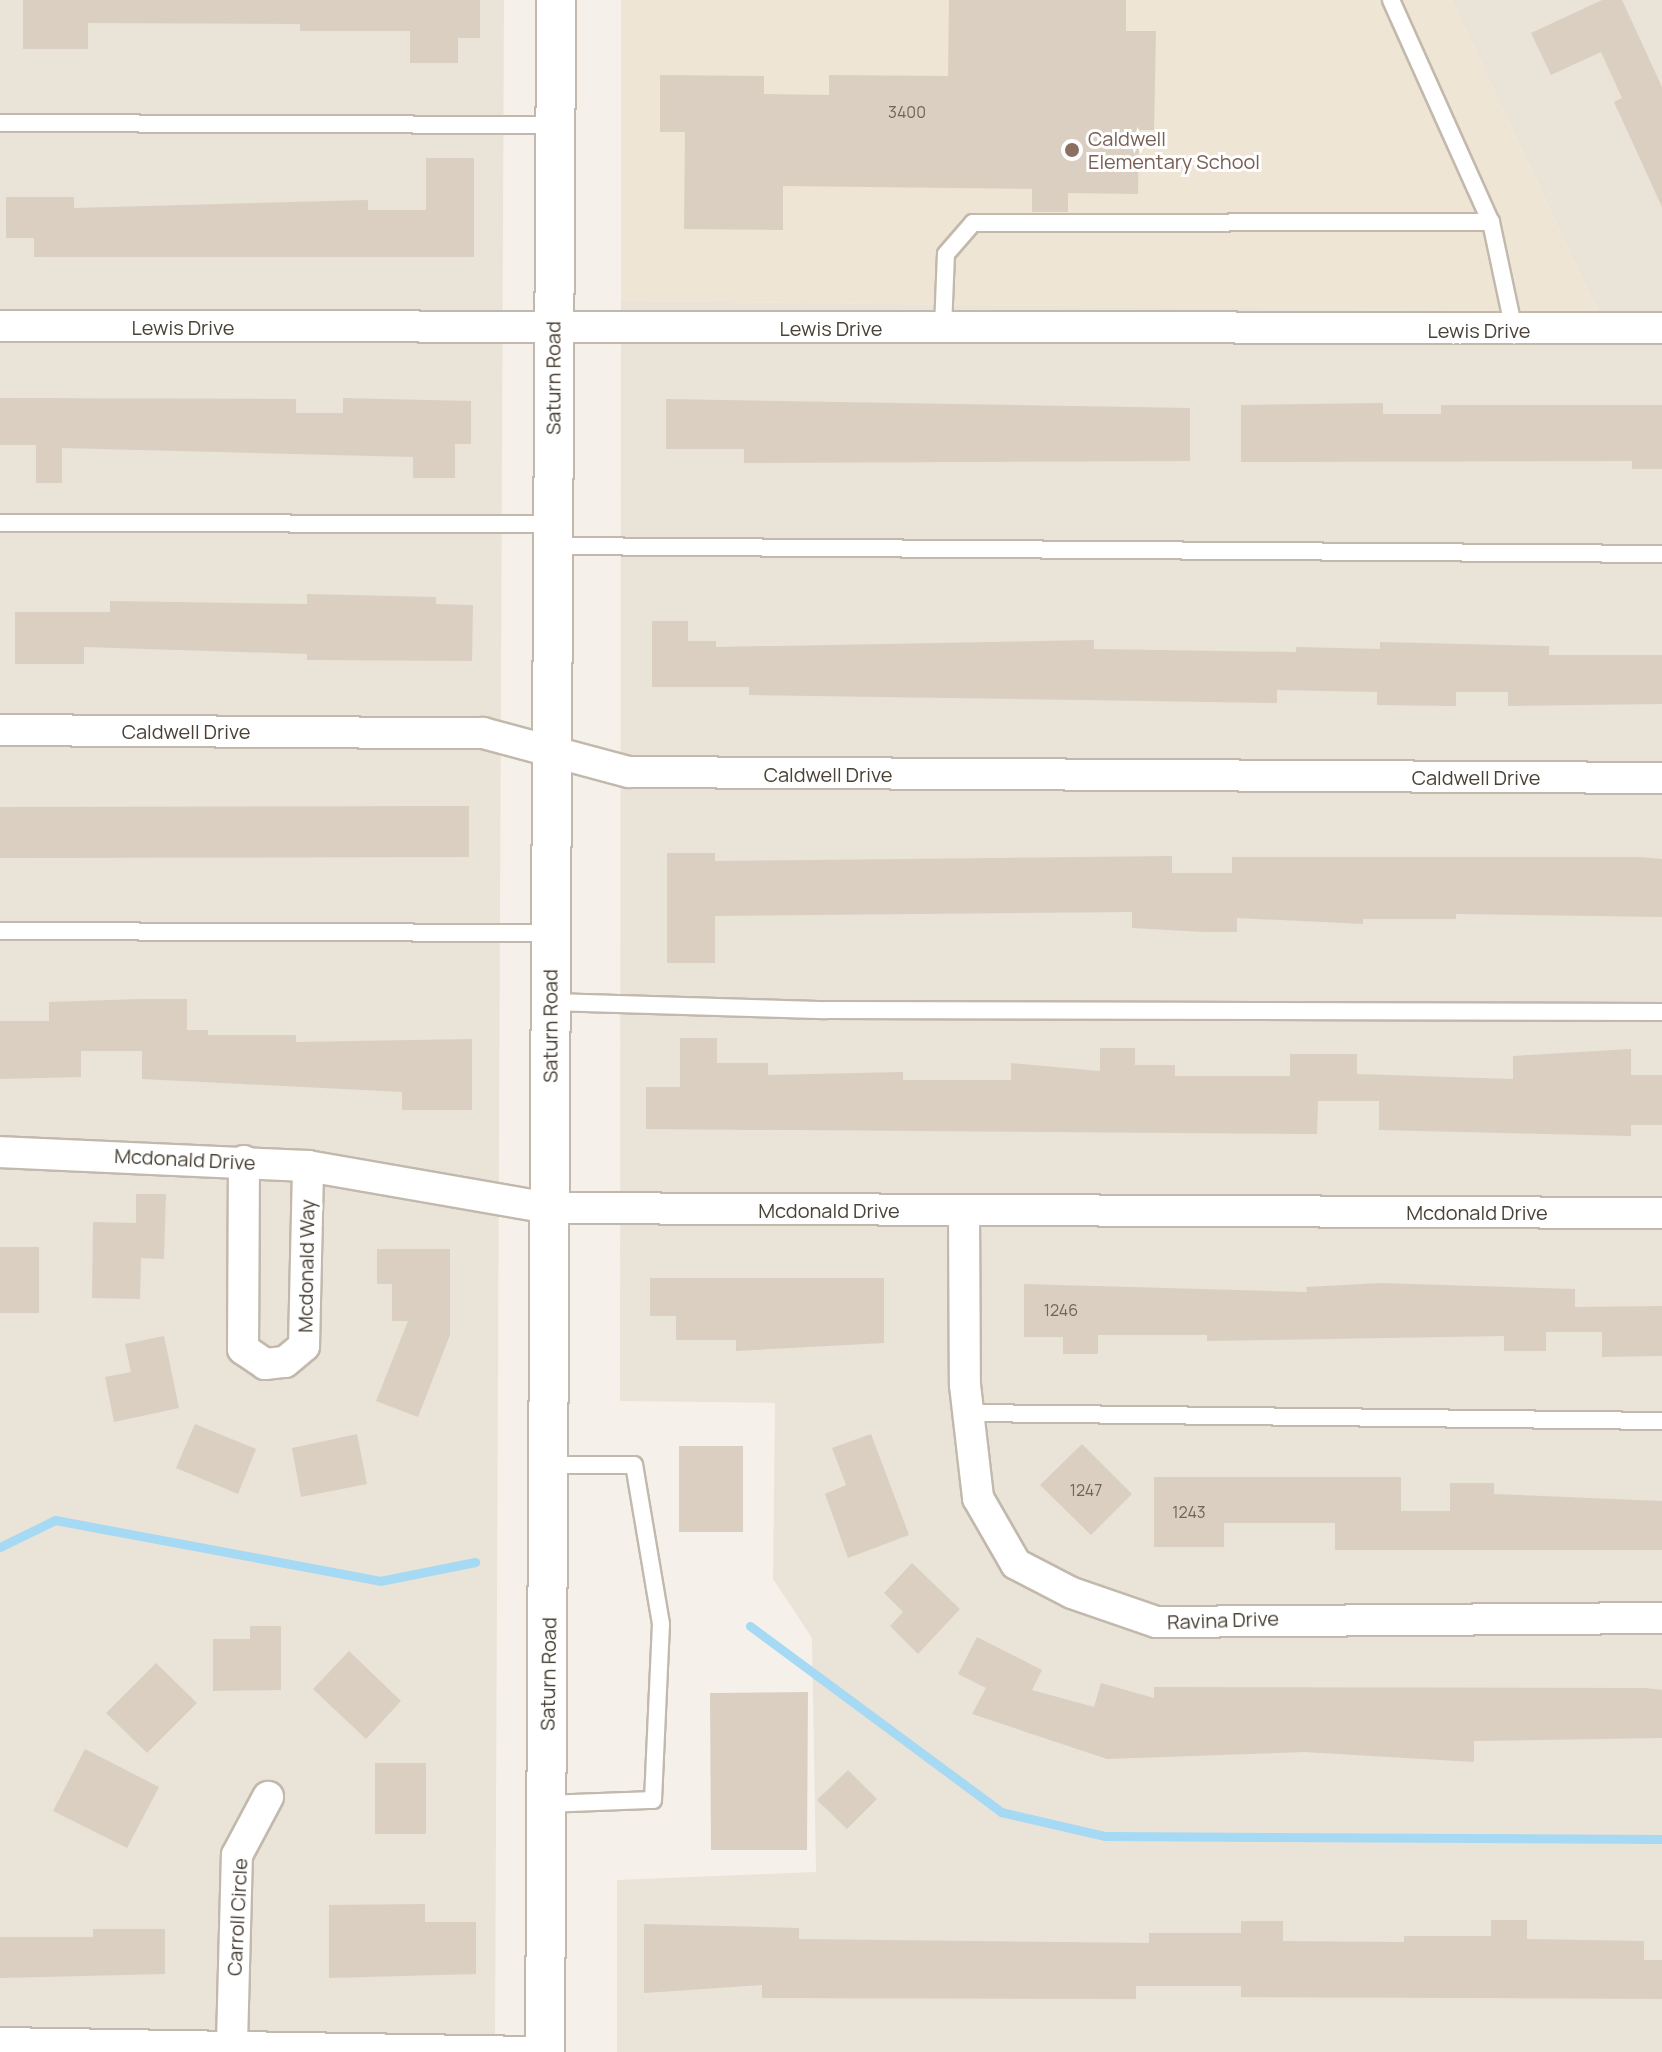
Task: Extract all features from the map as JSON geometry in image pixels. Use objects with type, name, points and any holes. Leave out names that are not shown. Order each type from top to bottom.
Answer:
[{"type":"street","name":"Saturn Road","points":[[545,2052],[556,0]]},
{"type":"street","name":"Lewis Drive","points":[[0,326],[1662,328]]},
{"type":"street","name":"Caldwell Drive","points":[[0,730],[483,733],[629,772],[1662,778]]},
{"type":"street","name":"Mcdonald Drive","points":[[0,1152],[308,1166],[548,1208],[1662,1213]]},
{"type":"street","name":"Mcdonald Way","points":[[244,1161],[243,1349],[265,1364],[285,1362],[304,1346],[308,1166]]},
{"type":"street","name":"Ravina Drive","points":[[964,1211],[969,1413],[978,1498],[1016,1564],[1072,1593],[1156,1622],[1662,1618]]},
{"type":"street","name":"Carroll Circle","points":[[232,2043],[237,1855],[268,1797]]},
{"type":"street","points":[[0,2043],[232,2043],[529,2052]]},
{"type":"lane","points":[[1391,0],[1491,222],[1514,330]]},
{"type":"lane","points":[[0,123],[555,125]]},
{"type":"lane","points":[[943,328],[946,254],[973,223],[1491,222]]},
{"type":"lane","points":[[0,523],[1662,554]]},
{"type":"lane","points":[[0,931],[551,933]]},
{"type":"lane","points":[[551,1002],[826,1010],[1662,1012]]},
{"type":"lane","points":[[969,1413],[1662,1421]]},
{"type":"lane","points":[[547,1804],[653,1800],[661,1624],[634,1465],[550,1465]]},
{"type":"shaded area","points":[[0,0],[504,0],[495,2052],[0,2052]]},
{"type":"shaded area","name":"Caldwell Elementary School","points":[[621,0],[1452,0],[1598,312],[621,301]]},
{"type":"shaded area","points":[[1452,0],[1662,0],[1662,2052],[617,2052],[617,1880],[816,1872],[812,1638],[773,1579],[775,1403],[620,1401],[621,301],[1598,312]]},
{"type":"building","points":[[23,0],[480,0],[480,38],[458,38],[458,63],[410,63],[410,31],[300,31],[300,24],[88,23],[88,49],[23,49]]},
{"type":"building","points":[[949,0],[1126,0],[1126,31],[1156,31],[1154,130],[1139,130],[1138,194],[1068,193],[1068,212],[1032,212],[1032,189],[783,186],[783,230],[684,229],[685,132],[660,132],[660,75],[764,76],[764,94],[829,95],[829,75],[948,76]]},
{"type":"building","points":[[1602,0],[1622,0],[1662,87],[1662,207],[1614,102],[1622,98],[1601,52],[1551,75],[1531,33]]},
{"type":"building","points":[[426,158],[474,158],[474,257],[34,257],[34,238],[6,238],[6,197],[74,197],[74,208],[368,200],[368,210],[426,210]]},
{"type":"building","points":[[0,398],[296,399],[296,413],[343,413],[343,398],[471,401],[471,444],[455,444],[455,478],[413,478],[413,457],[62,448],[62,483],[36,483],[36,445],[0,445]]},
{"type":"building","points":[[666,399],[1190,408],[1190,461],[744,463],[744,449],[666,449]]},
{"type":"building","points":[[1383,403],[1383,414],[1441,414],[1441,405],[1662,405],[1662,469],[1632,469],[1632,461],[1241,462],[1241,405]]},
{"type":"building","points":[[307,594],[436,597],[436,604],[473,605],[472,661],[307,660],[307,654],[84,647],[84,664],[15,664],[15,612],[110,612],[110,601],[307,604]]},
{"type":"building","points":[[652,621],[688,621],[688,641],[716,641],[716,647],[1094,640],[1094,649],[1296,652],[1296,647],[1380,649],[1380,642],[1549,646],[1549,655],[1662,655],[1662,704],[1508,706],[1508,692],[1456,692],[1456,706],[1377,705],[1377,692],[1277,690],[1277,703],[749,695],[749,687],[652,687]]},
{"type":"building","points":[[469,806],[469,857],[0,858],[0,807]]},
{"type":"building","points":[[667,853],[715,853],[715,861],[1172,856],[1172,873],[1232,873],[1232,857],[1640,857],[1662,859],[1662,917],[1456,914],[1456,919],[1363,919],[1363,924],[1237,918],[1237,932],[1204,932],[1132,928],[1132,912],[715,916],[715,963],[667,963]]},
{"type":"building","points":[[187,999],[187,1030],[208,1030],[208,1035],[296,1035],[296,1042],[472,1039],[472,1110],[402,1110],[402,1092],[142,1079],[142,1051],[81,1051],[81,1077],[0,1079],[0,1021],[49,1021],[49,1002]]},
{"type":"building","points":[[680,1038],[717,1038],[717,1063],[768,1063],[768,1075],[903,1072],[903,1080],[1011,1080],[1011,1063],[1100,1071],[1100,1048],[1135,1048],[1135,1065],[1175,1065],[1175,1076],[1290,1076],[1290,1054],[1357,1054],[1357,1074],[1513,1079],[1513,1056],[1631,1049],[1631,1075],[1662,1075],[1662,1125],[1631,1125],[1631,1136],[1379,1130],[1379,1101],[1318,1101],[1317,1134],[646,1129],[646,1087],[680,1087]]},
{"type":"building","points":[[136,1194],[166,1194],[164,1259],[141,1258],[140,1299],[92,1298],[93,1222],[136,1223]]},
{"type":"building","points":[[0,1247],[39,1247],[39,1313],[0,1313]]},
{"type":"building","points":[[377,1249],[450,1249],[450,1335],[418,1417],[376,1401],[408,1321],[392,1321],[392,1284],[377,1284]]},
{"type":"building","points":[[650,1278],[884,1278],[884,1343],[736,1351],[736,1340],[676,1340],[676,1316],[650,1316]]},
{"type":"building","points":[[1380,1283],[1575,1289],[1575,1307],[1662,1306],[1662,1356],[1602,1357],[1602,1332],[1546,1332],[1546,1351],[1504,1351],[1504,1336],[1207,1341],[1207,1335],[1098,1335],[1098,1354],[1063,1354],[1063,1337],[1024,1337],[1024,1284],[1307,1292],[1306,1287]]},
{"type":"building","points":[[164,1336],[179,1408],[114,1422],[105,1377],[131,1372],[125,1344]]},
{"type":"building","points":[[195,1424],[256,1449],[238,1494],[176,1468]]},
{"type":"building","points":[[357,1434],[367,1484],[301,1497],[292,1448]]},
{"type":"building","points":[[871,1434],[909,1535],[848,1558],[825,1494],[846,1485],[832,1448]]},
{"type":"building","points":[[1082,1444],[1132,1494],[1091,1535],[1040,1485]]},
{"type":"building","points":[[679,1446],[743,1446],[743,1532],[679,1532]]},
{"type":"building","points":[[1154,1477],[1401,1477],[1401,1511],[1450,1511],[1450,1483],[1494,1483],[1494,1494],[1662,1501],[1662,1550],[1335,1550],[1335,1523],[1224,1523],[1224,1547],[1154,1547]]},
{"type":"building","points":[[912,1563],[960,1609],[918,1654],[890,1626],[903,1612],[884,1593]]},
{"type":"building","points":[[250,1626],[281,1626],[281,1690],[213,1691],[213,1639],[250,1639]]},
{"type":"building","points":[[977,1637],[1042,1670],[1032,1690],[1094,1707],[1101,1683],[1154,1698],[1154,1687],[1646,1688],[1662,1690],[1662,1738],[1474,1741],[1474,1762],[1304,1752],[1107,1759],[972,1714],[986,1688],[958,1674]]},
{"type":"building","points":[[349,1651],[401,1701],[366,1739],[313,1689]]},
{"type":"building","points":[[156,1663],[197,1703],[147,1753],[106,1713]]},
{"type":"building","points":[[808,1692],[807,1850],[711,1850],[710,1693]]},
{"type":"building","points":[[85,1749],[159,1787],[127,1848],[53,1811]]},
{"type":"building","points":[[375,1763],[426,1763],[426,1834],[375,1834]]},
{"type":"building","points":[[848,1770],[877,1799],[847,1829],[817,1800]]},
{"type":"building","points":[[425,1904],[425,1922],[476,1922],[476,1974],[329,1978],[329,1905]]},
{"type":"building","points":[[1491,1920],[1527,1920],[1527,1939],[1644,1941],[1644,1960],[1662,1960],[1662,1999],[1241,1997],[1241,1986],[1136,1986],[1136,1999],[762,1998],[762,1985],[644,1993],[644,1924],[799,1928],[799,1939],[1149,1943],[1149,1933],[1241,1933],[1241,1921],[1283,1921],[1283,1941],[1404,1942],[1404,1936],[1491,1936]]},
{"type":"building","points":[[93,1929],[165,1929],[165,1974],[0,1978],[0,1937],[93,1937]]},
{"type":"waterway","points":[[0,1547],[55,1520],[380,1581],[475,1562]]},
{"type":"waterway","points":[[750,1626],[1001,1812],[1105,1836],[1662,1839]]},
{"type":"place","name":"Caldwell Elementary School","points":[[1072,150]]}]
